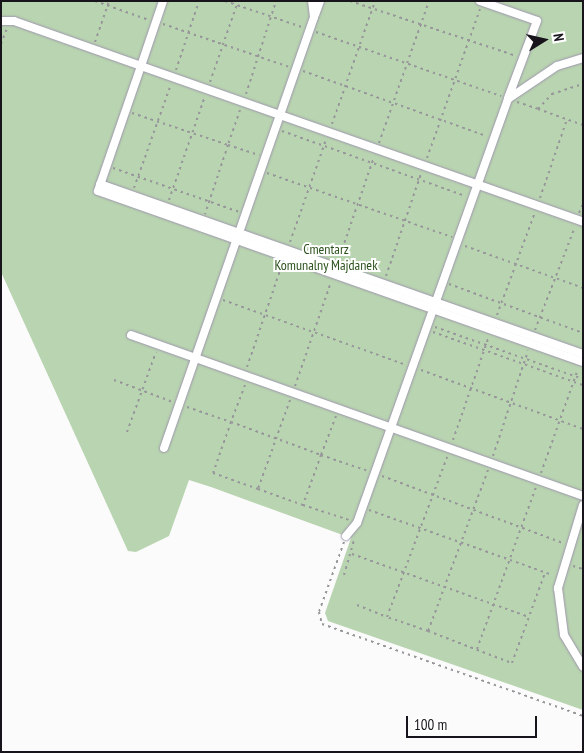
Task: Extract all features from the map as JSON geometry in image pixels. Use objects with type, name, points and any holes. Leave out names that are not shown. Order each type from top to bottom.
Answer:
[{"type":"street","points":[[163,1],[98,191],[335,270],[532,339],[582,359]]},
{"type":"street","points":[[312,1],[314,17]]},
{"type":"street","points":[[164,448],[217,298],[244,214],[320,1]]},
{"type":"street","points":[[346,536],[357,523],[537,20],[481,2]]},
{"type":"street","points":[[5,22],[14,21],[330,131],[580,221]]},
{"type":"street","points":[[508,98],[557,66],[583,58]]},
{"type":"street","points":[[100,184],[203,220],[237,236]]},
{"type":"street","points":[[335,270],[383,283],[435,305]]},
{"type":"street","points":[[132,335],[583,496]]},
{"type":"street","points":[[583,505],[560,577],[559,611],[564,635],[583,667]]},
{"type":"path","points":[[95,1],[224,44],[494,139]]},
{"type":"path","points":[[93,49],[109,1]]},
{"type":"path","points":[[131,195],[159,122],[199,1]]},
{"type":"path","points":[[226,1],[583,125]]},
{"type":"path","points":[[167,207],[238,1]]},
{"type":"path","points":[[203,220],[258,56],[273,18],[276,1]]},
{"type":"path","points":[[350,1],[522,59]]},
{"type":"path","points":[[344,575],[351,554],[357,523],[213,473],[286,253],[375,1]]},
{"type":"path","points":[[258,489],[429,1]]},
{"type":"path","points":[[383,283],[456,80],[481,2]]},
{"type":"path","points":[[1,44],[5,22]]},
{"type":"path","points":[[538,109],[552,94],[583,84]]},
{"type":"path","points":[[125,110],[264,157]]},
{"type":"path","points":[[387,617],[472,389],[567,119]]},
{"type":"path","points":[[275,129],[473,199]]},
{"type":"path","points":[[106,165],[244,214]]},
{"type":"path","points":[[260,170],[405,221],[583,288]]},
{"type":"path","points":[[428,631],[474,511],[540,317],[580,221],[583,204]]},
{"type":"path","points":[[443,282],[583,333]]},
{"type":"path","points":[[217,298],[583,429]]},
{"type":"path","points":[[427,327],[486,345],[583,379]]},
{"type":"path","points":[[427,327],[583,385]]},
{"type":"path","points":[[127,432],[158,345]]},
{"type":"path","points":[[477,650],[582,359]]},
{"type":"path","points":[[303,505],[339,408]]},
{"type":"path","points":[[231,422],[521,529],[570,545]]},
{"type":"path","points":[[362,508],[560,577]]},
{"type":"path","points":[[346,536],[318,612],[322,624],[583,716]]},
{"type":"path","points":[[351,554],[529,617]]},
{"type":"path","points":[[357,605],[512,663],[545,573]]},
{"type":"green space","name":"Cmentarz Komunalny Majdanek","points":[[1,1],[583,1],[583,710],[328,621],[325,613],[351,538],[211,487],[189,480],[169,536],[136,552],[128,551],[1,272]]}]
